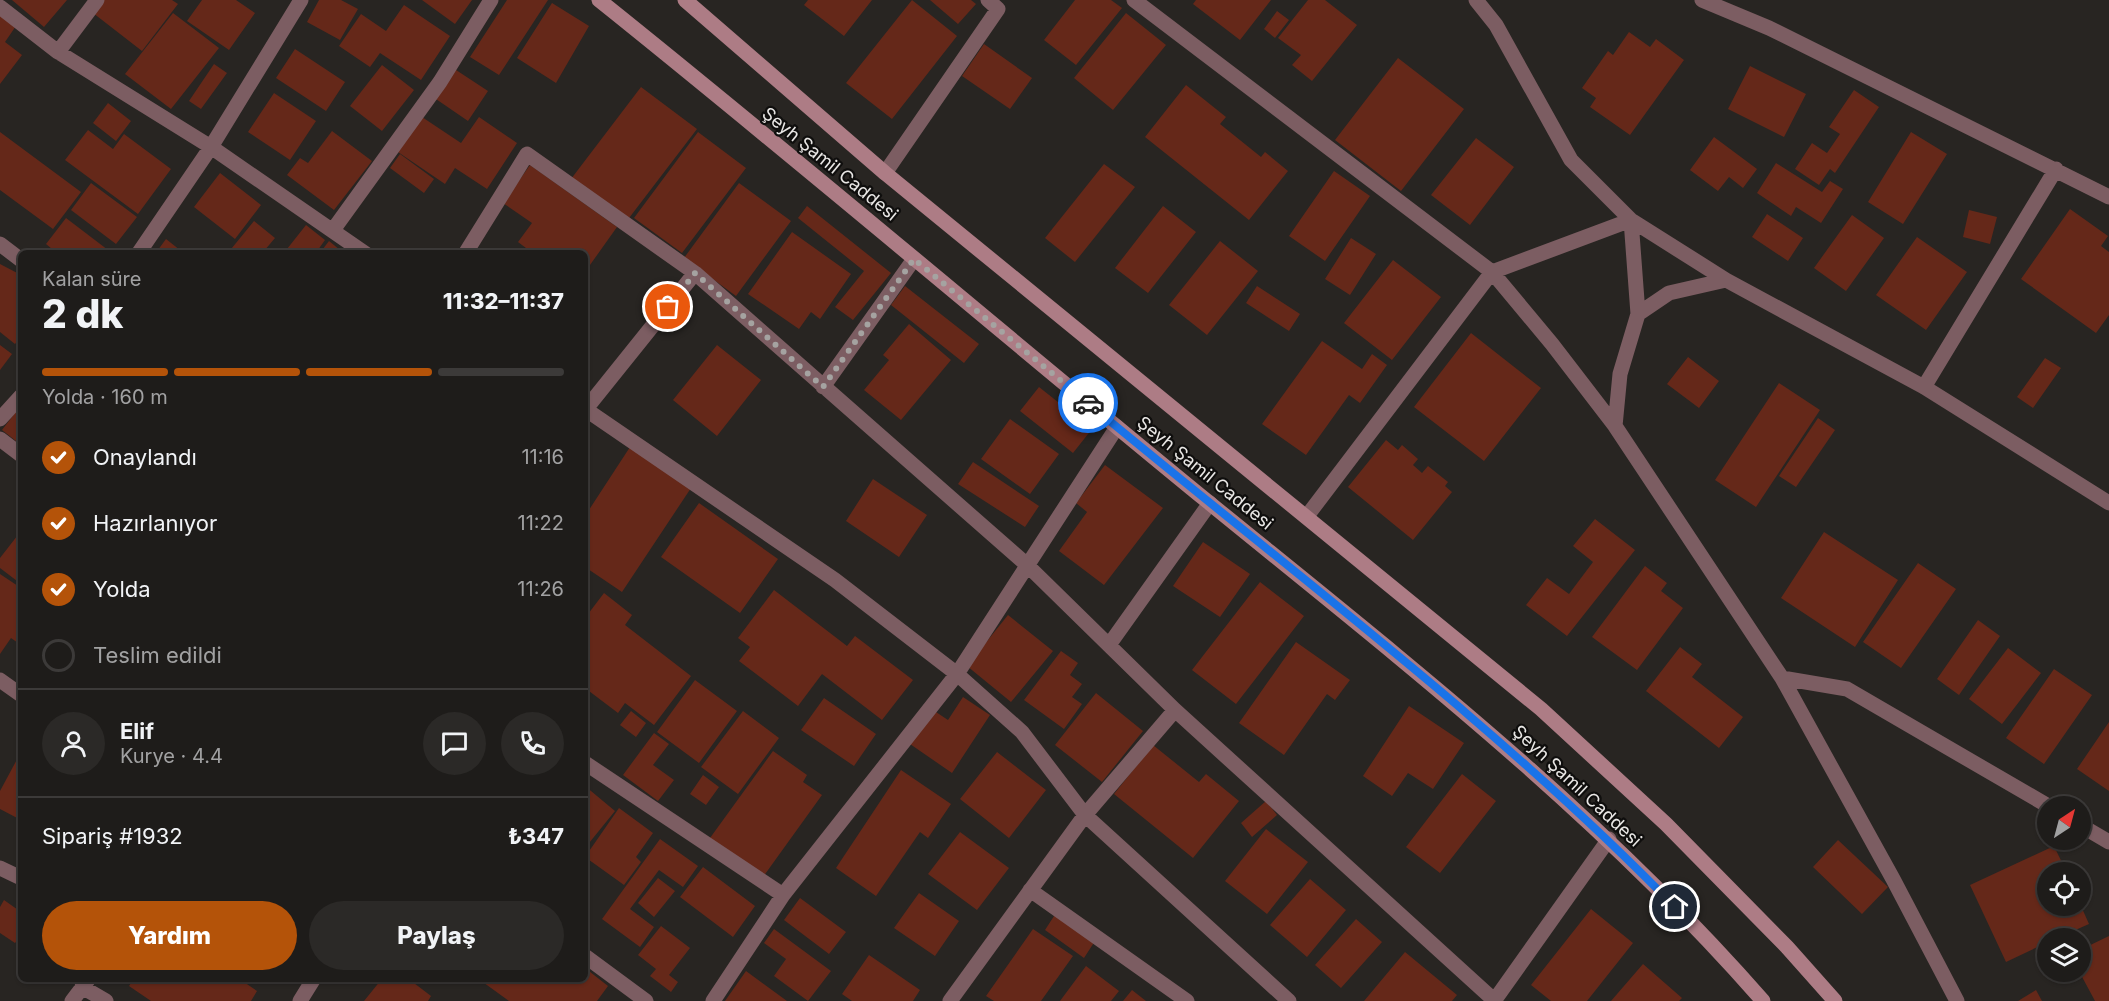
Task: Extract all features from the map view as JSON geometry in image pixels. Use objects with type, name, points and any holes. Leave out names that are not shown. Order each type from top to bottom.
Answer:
[{"type":"main road","name":"Şeyh Şamil Caddesi","points":[[599,0],[1475,720],[1609,839],[1763,1001]]},
{"type":"main road","name":"Şeyh Şamil Caddesi","points":[[685,0],[885,173],[1541,709],[1611,771],[1726,884],[1835,1001]]},
{"type":"street","points":[[58,52],[97,0]]},
{"type":"street","points":[[141,250],[211,147],[301,0]]},
{"type":"street","points":[[333,230],[440,82],[491,0]]},
{"type":"street","points":[[1134,0],[1492,272],[1552,344],[1615,426],[1782,678],[1893,879],[1957,1001]]},
{"type":"street","points":[[1476,0],[1496,25],[1571,160],[1631,220],[1726,280],[1924,387],[2109,503]]},
{"type":"street","points":[[1702,0],[1769,28],[2109,197]]},
{"type":"street","points":[[885,173],[997,3]]},
{"type":"street","points":[[0,7],[58,52],[211,147],[360,250]]},
{"type":"street","points":[[467,250],[527,154],[695,273],[1027,565],[1175,710],[1495,1001],[1609,839]]},
{"type":"street","points":[[1924,387],[2056,169]]},
{"type":"street","points":[[1306,516],[1492,272],[1631,220]]},
{"type":"street","points":[[1615,426],[1620,374],[1638,314],[1631,220]]},
{"type":"street","points":[[0,244],[18,258]]},
{"type":"street","points":[[823,387],[914,259]]},
{"type":"street","points":[[588,406],[695,273]]},
{"type":"street","points":[[1638,314],[1669,293],[1726,280]]},
{"type":"street","points":[[0,419],[18,399]]},
{"type":"street","points":[[588,412],[835,580],[957,674],[1022,732],[1085,815],[1289,1001]]},
{"type":"street","points":[[713,1001],[783,895],[957,674],[1117,427]]},
{"type":"street","points":[[0,438],[18,453]]},
{"type":"street","points":[[1109,645],[1210,503]]},
{"type":"street","points":[[1782,678],[1847,688],[2037,800]]},
{"type":"street","points":[[0,680],[18,693]]},
{"type":"street","points":[[950,1001],[1085,815],[1175,710]]},
{"type":"street","points":[[588,765],[783,895]]},
{"type":"street","points":[[2091,831],[2109,842]]},
{"type":"street","points":[[0,868],[18,877]]},
{"type":"street","points":[[1030,890],[1187,1001]]},
{"type":"street","points":[[588,958],[646,1001]]},
{"type":"street","points":[[300,1001],[312,982]]},
{"type":"street","points":[[72,1001],[85,983],[106,1001]]},
{"type":"building","points":[[12,0],[67,0],[44,27]]},
{"type":"building","points":[[103,0],[172,0],[178,4],[142,51],[93,13]]},
{"type":"building","points":[[202,0],[236,0],[255,13],[229,50],[187,21]]},
{"type":"building","points":[[319,0],[341,0],[358,9],[340,40],[307,22]]},
{"type":"building","points":[[422,0],[472,0],[455,24]]},
{"type":"building","points":[[507,0],[548,0],[499,75],[470,57]]},
{"type":"building","points":[[808,0],[872,0],[844,36],[804,5]]},
{"type":"building","points":[[912,0],[957,36],[892,119],[846,83]]},
{"type":"building","points":[[930,0],[971,0],[976,4],[958,24]]},
{"type":"building","points":[[1075,0],[1111,0],[1122,8],[1076,65],[1044,40]]},
{"type":"building","points":[[1196,0],[1271,0],[1240,40],[1193,4]]},
{"type":"building","points":[[1308,0],[1325,0],[1357,25],[1312,81],[1292,65],[1301,55],[1278,38]]},
{"type":"building","points":[[552,3],[589,26],[556,83],[517,58]]},
{"type":"building","points":[[404,5],[450,36],[421,80],[380,53],[370,67],[339,46],[361,14],[386,31]]},
{"type":"building","points":[[0,9],[18,23],[5,42],[22,55],[0,84]]},
{"type":"building","points":[[1277,11],[1289,20],[1275,38],[1264,29]]},
{"type":"building","points":[[173,13],[219,48],[171,109],[125,74]]},
{"type":"building","points":[[1126,13],[1166,45],[1113,110],[1074,78]]},
{"type":"building","points":[[1629,32],[1650,47],[1656,39],[1684,60],[1630,135],[1590,107],[1596,98],[1582,88],[1608,51],[1613,55]]},
{"type":"building","points":[[984,44],[1032,78],[1010,109],[962,76]]},
{"type":"building","points":[[295,49],[345,82],[326,111],[276,78]]},
{"type":"building","points":[[1398,58],[1464,109],[1401,191],[1335,140]]},
{"type":"building","points":[[214,64],[227,73],[201,109],[189,101]]},
{"type":"building","points":[[382,65],[414,90],[382,131],[350,106]]},
{"type":"building","points":[[1750,66],[1806,94],[1784,137],[1728,109]]},
{"type":"building","points":[[453,68],[488,91],[468,121],[433,97]]},
{"type":"building","points":[[1186,85],[1226,117],[1220,124],[1261,157],[1265,152],[1288,171],[1249,220],[1145,137]]},
{"type":"building","points":[[641,87],[697,129],[626,222],[571,179]]},
{"type":"building","points":[[1854,90],[1879,107],[1835,173],[1830,169],[1819,185],[1795,169],[1812,143],[1827,153],[1840,134],[1829,127]]},
{"type":"building","points":[[274,93],[316,121],[290,160],[248,132]]},
{"type":"building","points":[[108,103],[131,121],[116,141],[93,123]]},
{"type":"building","points":[[419,115],[461,143],[479,117],[517,143],[487,189],[455,168],[445,184],[395,150]]},
{"type":"building","points":[[88,130],[113,149],[124,134],[171,169],[138,214],[65,160]]},
{"type":"building","points":[[332,131],[372,161],[334,210],[287,175],[300,158],[308,163]]},
{"type":"building","points":[[0,132],[81,192],[53,229],[0,190]]},
{"type":"building","points":[[698,132],[746,168],[682,253],[634,218]]},
{"type":"building","points":[[1911,132],[1947,154],[1903,224],[1868,202]]},
{"type":"building","points":[[1714,137],[1757,169],[1743,188],[1729,177],[1718,191],[1690,170]]},
{"type":"building","points":[[1476,138],[1514,167],[1470,225],[1431,195]]},
{"type":"building","points":[[400,154],[434,179],[424,193],[390,168]]},
{"type":"building","points":[[1776,163],[1822,192],[1830,181],[1843,189],[1821,223],[1796,207],[1791,216],[1757,193]]},
{"type":"building","points":[[1104,164],[1135,187],[1075,262],[1045,238]]},
{"type":"building","points":[[530,165],[617,227],[588,268],[588,250],[529,250],[518,242],[532,223],[503,203]]},
{"type":"building","points":[[1334,171],[1370,196],[1325,261],[1289,236]]},
{"type":"building","points":[[220,173],[261,205],[235,239],[194,207]]},
{"type":"building","points":[[91,183],[137,217],[116,244],[71,210]]},
{"type":"building","points":[[739,183],[791,221],[736,296],[684,258]]},
{"type":"building","points":[[807,206],[891,273],[853,320],[835,307],[864,271],[798,218]]},
{"type":"building","points":[[1163,206],[1196,232],[1148,293],[1115,268]]},
{"type":"building","points":[[2070,209],[2108,236],[2101,246],[2109,252],[2109,315],[2096,333],[2021,279]]},
{"type":"building","points":[[1969,210],[1997,217],[1990,244],[1963,237]]},
{"type":"building","points":[[1767,214],[1803,238],[1788,261],[1752,237]]},
{"type":"building","points":[[1852,215],[1884,238],[1846,291],[1814,268]]},
{"type":"building","points":[[66,218],[108,250],[53,250],[46,244]]},
{"type":"building","points":[[254,221],[275,238],[265,250],[230,250]]},
{"type":"building","points":[[306,225],[325,240],[318,250],[287,249]]},
{"type":"building","points":[[792,232],[851,274],[820,319],[811,312],[799,329],[748,294]]},
{"type":"building","points":[[1917,237],[1967,272],[1926,330],[1876,295]]},
{"type":"building","points":[[1351,238],[1376,254],[1350,295],[1325,279]]},
{"type":"building","points":[[166,239],[180,250],[158,250]]},
{"type":"building","points":[[329,241],[340,250],[322,250]]},
{"type":"building","points":[[1220,241],[1258,271],[1207,335],[1169,305]]},
{"type":"building","points":[[1393,260],[1441,297],[1392,360],[1344,323]]},
{"type":"building","points":[[0,264],[18,273],[18,340],[15,344],[0,332]]},
{"type":"building","points":[[905,286],[979,344],[964,363],[891,305]]},
{"type":"building","points":[[1257,286],[1300,314],[1289,331],[1246,303]]},
{"type":"building","points":[[909,324],[951,360],[901,420],[864,390],[889,360],[883,355]]},
{"type":"building","points":[[1471,333],[1541,388],[1484,461],[1414,407]]},
{"type":"building","points":[[1322,341],[1362,369],[1372,354],[1387,365],[1360,403],[1349,395],[1306,455],[1262,424]]},
{"type":"building","points":[[0,345],[12,354],[0,370]]},
{"type":"building","points":[[717,345],[761,380],[717,436],[673,400]]},
{"type":"building","points":[[1688,357],[1719,381],[1699,408],[1667,384]]},
{"type":"building","points":[[2045,358],[2061,368],[2033,408],[2017,397]]},
{"type":"building","points":[[1779,383],[1820,410],[1756,507],[1715,480]]},
{"type":"building","points":[[1039,387],[1092,429],[1073,453],[1020,411]]},
{"type":"building","points":[[18,409],[18,443],[2,430]]},
{"type":"building","points":[[1818,418],[1835,430],[1796,487],[1779,476]]},
{"type":"building","points":[[1010,419],[1059,454],[1030,494],[981,459]]},
{"type":"building","points":[[1386,440],[1398,450],[1402,445],[1418,459],[1413,465],[1422,473],[1428,466],[1448,482],[1445,486],[1452,492],[1413,540],[1348,487]]},
{"type":"building","points":[[630,447],[691,488],[622,592],[588,569],[588,511]]},
{"type":"building","points":[[973,462],[1039,506],[1025,527],[958,484]]},
{"type":"building","points":[[1105,465],[1163,508],[1104,585],[1059,551],[1087,512],[1076,503]]},
{"type":"building","points":[[873,479],[927,515],[899,557],[846,521]]},
{"type":"building","points":[[699,503],[778,559],[740,613],[661,557]]},
{"type":"building","points":[[1595,519],[1635,550],[1567,636],[1526,605],[1547,578],[1569,594],[1593,562],[1573,546]]},
{"type":"building","points":[[1824,532],[1898,580],[1855,647],[1781,598]]},
{"type":"building","points":[[18,535],[18,582],[0,568],[0,558]]},
{"type":"building","points":[[1203,542],[1250,574],[1220,617],[1173,586]]},
{"type":"building","points":[[1918,563],[1956,589],[1901,668],[1863,642]]},
{"type":"building","points":[[1645,566],[1667,583],[1661,591],[1683,608],[1637,670],[1592,637]]},
{"type":"building","points":[[0,574],[18,586],[18,643],[11,638],[0,654]]},
{"type":"building","points":[[1260,582],[1304,616],[1236,704],[1192,670]]},
{"type":"building","points":[[774,590],[847,646],[855,636],[913,680],[882,720],[822,674],[798,706],[739,661],[750,647],[738,638]]},
{"type":"building","points":[[604,593],[632,615],[625,625],[691,676],[654,725],[625,703],[618,713],[588,690],[588,614]]},
{"type":"building","points":[[1008,615],[1053,651],[1011,702],[967,666]]},
{"type":"building","points":[[1978,620],[2000,636],[1959,695],[1937,679]]},
{"type":"building","points":[[1296,642],[1350,680],[1335,700],[1327,694],[1284,755],[1239,723]]},
{"type":"building","points":[[1680,647],[1702,664],[1692,677],[1743,717],[1719,748],[1646,691]]},
{"type":"building","points":[[2008,648],[2041,673],[2002,724],[1969,699]]},
{"type":"building","points":[[1061,651],[1078,663],[1070,675],[1082,684],[1072,697],[1082,704],[1064,729],[1024,700]]},
{"type":"building","points":[[2054,669],[2092,695],[2044,764],[2006,738]]},
{"type":"building","points":[[695,680],[737,711],[699,763],[657,732]]},
{"type":"building","points":[[1096,693],[1143,731],[1102,782],[1055,745]]},
{"type":"building","points":[[963,697],[990,715],[952,773],[910,744],[933,710],[948,720]]},
{"type":"building","points":[[824,698],[876,734],[854,766],[801,730]]},
{"type":"building","points":[[1409,706],[1464,743],[1433,789],[1408,773],[1392,796],[1363,776]]},
{"type":"building","points":[[631,711],[646,723],[636,737],[620,725]]},
{"type":"building","points":[[743,711],[779,738],[738,794],[701,767]]},
{"type":"building","points":[[2109,722],[2109,791],[2077,769]]},
{"type":"building","points":[[654,733],[669,744],[653,765],[674,780],[658,801],[623,775]]},
{"type":"building","points":[[1153,745],[1199,782],[1206,774],[1239,801],[1193,858],[1114,794]]},
{"type":"building","points":[[773,751],[807,775],[803,782],[822,795],[763,877],[710,838]]},
{"type":"building","points":[[997,752],[1046,790],[1009,838],[960,799]]},
{"type":"building","points":[[18,758],[18,818],[0,809],[0,791]]},
{"type":"building","points":[[901,770],[951,804],[928,838],[920,832],[876,896],[836,868]]},
{"type":"building","points":[[1462,774],[1496,801],[1440,873],[1406,847]]},
{"type":"building","points":[[703,775],[719,787],[706,805],[690,794]]},
{"type":"building","points":[[588,788],[615,811],[588,844]]},
{"type":"building","points":[[1266,801],[1277,815],[1252,837],[1241,823]]},
{"type":"building","points":[[619,808],[653,833],[636,857],[641,862],[624,885],[588,859],[588,853]]},
{"type":"building","points":[[1266,829],[1308,862],[1267,914],[1225,881]]},
{"type":"building","points":[[960,832],[1009,868],[977,910],[928,874]]},
{"type":"building","points":[[660,839],[698,866],[683,887],[659,870],[630,909],[654,927],[640,947],[602,919]]},
{"type":"building","points":[[1838,840],[1888,887],[1862,914],[1813,867]]},
{"type":"building","points":[[2045,850],[2056,850],[2062,862],[2037,862],[2037,916],[2085,916],[2089,924],[2080,928],[2037,928],[2037,947],[2006,962],[1970,885]]},
{"type":"building","points":[[703,867],[755,906],[733,937],[680,897]]},
{"type":"building","points":[[658,878],[675,891],[654,917],[638,903]]},
{"type":"building","points":[[1310,879],[1346,910],[1307,957],[1270,925]]},
{"type":"building","points":[[919,893],[959,921],[935,956],[894,928]]},
{"type":"building","points":[[800,898],[846,932],[829,954],[784,920]]},
{"type":"building","points":[[4,900],[18,910],[18,939],[15,943],[0,933],[0,907]]},
{"type":"building","points":[[1591,909],[1633,943],[1587,1001],[1551,1001],[1531,985]]},
{"type":"building","points":[[1056,913],[1095,941],[1084,958],[1045,930]]},
{"type":"building","points":[[1356,919],[1382,942],[1341,988],[1315,965]]},
{"type":"building","points":[[661,926],[690,948],[669,975],[678,982],[671,992],[650,976],[656,969],[638,955]]},
{"type":"building","points":[[774,929],[831,971],[808,1001],[774,976],[786,959],[764,943]]},
{"type":"building","points":[[1033,929],[1073,956],[1041,1001],[994,1001],[986,996]]},
{"type":"building","points":[[2109,936],[2109,1001],[2095,1001],[2085,982],[2091,982],[2091,945]]},
{"type":"building","points":[[1405,952],[1457,995],[1452,1001],[1364,1001]]},
{"type":"building","points":[[869,955],[920,990],[913,1001],[852,1001],[842,994]]},
{"type":"building","points":[[1643,964],[1682,998],[1679,1001],[1611,1001]]},
{"type":"building","points":[[1086,966],[1119,991],[1111,1001],[1060,1001]]},
{"type":"building","points":[[588,970],[608,986],[597,1001],[509,1001],[483,982],[588,982]]},
{"type":"building","points":[[746,971],[787,1001],[725,1001]]},
{"type":"building","points":[[132,982],[244,982],[257,991],[251,1001],[151,1001],[129,986]]},
{"type":"building","points":[[379,982],[413,982],[431,996],[428,1001],[364,1001]]},
{"type":"building","points":[[1132,990],[1146,1001],[1123,1001]]},
{"type":"building","points":[[2036,990],[2042,1001],[2018,1001]]},
{"type":"way so far","points":[[668,307],[695,273],[823,387],[914,259],[1088,403]]},
{"type":"route","points":[[1088,403],[1380,640],[1518,757],[1609,839],[1675,907]]}]
